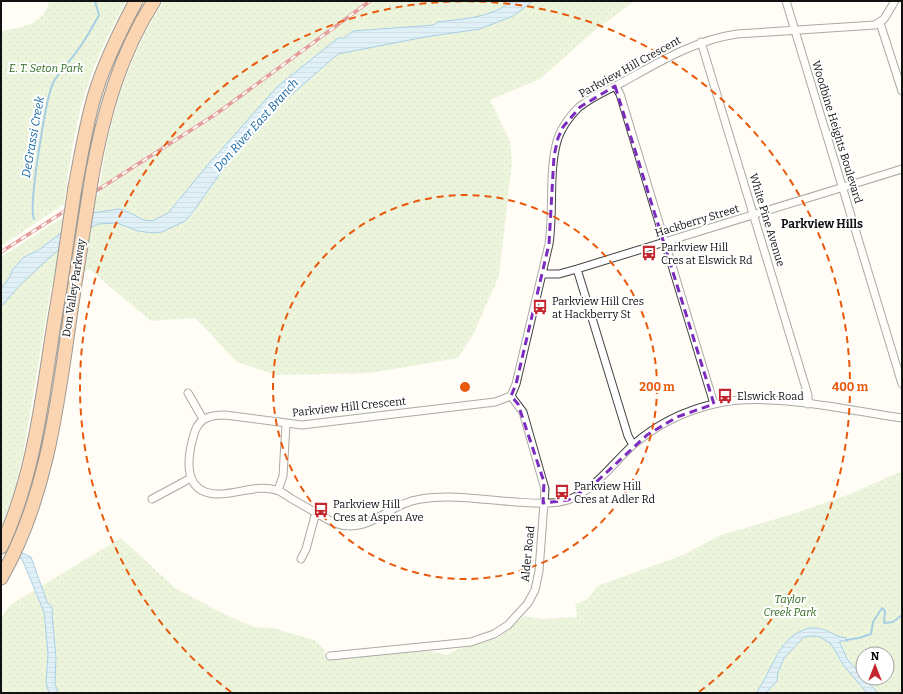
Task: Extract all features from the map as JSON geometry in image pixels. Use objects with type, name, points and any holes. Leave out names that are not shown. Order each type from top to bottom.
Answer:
[{"type":"highway","name":"Don Valley Parkway","points":[[1,547],[10,529],[31,460],[83,141],[96,93],[116,40],[136,1]]},
{"type":"highway","name":"Don Valley Parkway","points":[[2,576],[22,535],[42,480],[48,453],[92,176],[107,104],[124,57],[144,16],[154,1]]},
{"type":"street","name":"Woodbine Heights Boulevard","points":[[786,1],[902,384]]},
{"type":"street","points":[[895,1],[880,23],[902,91]]},
{"type":"street","name":"Parkview Hill Crescent","points":[[203,419],[217,415],[302,425],[495,402],[511,396],[516,384],[543,274],[552,227],[554,156],[558,138],[563,127],[580,107],[682,50],[701,42],[737,34],[880,23]]},
{"type":"street","name":"White Pine Avenue","points":[[701,42],[808,394],[808,404]]},
{"type":"street","points":[[616,86],[620,94],[714,404]]},
{"type":"street","name":"Hackberry Street","points":[[543,274],[559,274],[577,269],[902,169]]},
{"type":"street","points":[[577,269],[628,436],[633,445]]},
{"type":"street","points":[[188,393],[203,419],[196,430],[188,464],[191,478],[203,490],[215,494],[259,489],[278,490],[341,526],[355,527],[372,522],[400,505],[426,498],[444,497],[543,504],[568,500],[594,484],[633,445],[667,422],[689,412],[714,404],[756,400],[808,404],[902,418]]},
{"type":"street","name":"Alder Road","points":[[330,656],[471,642],[494,634],[508,625],[524,608],[535,590],[539,571],[545,490],[540,465],[523,412],[511,396]]},
{"type":"street","points":[[278,490],[283,476],[286,424]]},
{"type":"street","points":[[152,499],[191,478]]},
{"type":"street","points":[[301,558],[306,549],[316,512]]},
{"type":"highlighted area","points":[[615,86],[714,404],[677,417],[647,435],[594,484],[568,500],[543,503],[544,482],[518,404],[511,396],[516,384],[549,244],[554,156],[558,138],[563,127],[580,107]]},
{"type":"green space","name":"E. T. Seton Park","points":[[49,1],[126,1],[102,49],[80,109],[64,204],[1,246],[1,31],[31,24],[43,15],[47,9]]},
{"type":"green space","points":[[164,1],[635,1],[595,30],[540,79],[490,100],[510,141],[512,163],[499,276],[473,335],[458,358],[371,373],[276,375],[237,362],[195,318],[151,321],[89,269],[51,288],[24,450],[14,492],[1,528],[1,257],[99,194],[107,143],[120,93],[139,46]]},
{"type":"green space","name":"Taylor Creek Park","points":[[902,471],[902,693],[1,693],[1,618],[10,605],[121,538],[175,588],[224,614],[254,627],[273,628],[314,640],[325,650],[326,659],[430,651],[447,655],[458,649],[497,638],[509,630],[524,616],[542,619],[577,617],[575,604],[588,599],[597,586],[683,555],[721,535],[796,513],[850,494]]},
{"type":"water","name":"Don River East Branch","points":[[512,1],[533,1],[513,16],[480,29],[425,37],[338,54],[283,102],[257,128],[245,145],[233,155],[185,221],[162,232],[152,233],[138,231],[117,223],[98,224],[91,227],[73,238],[49,258],[19,286],[1,307],[1,288],[9,278],[13,269],[24,257],[37,251],[77,221],[92,213],[119,209],[144,220],[152,221],[168,213],[211,161],[278,86],[338,38],[344,38],[353,31],[434,25],[437,22],[476,17],[504,7]]},
{"type":"water","points":[[1,543],[31,557],[47,602],[53,609],[52,613],[56,658],[55,683],[58,693],[49,693],[46,682],[48,654],[44,612],[22,559],[1,551]]},
{"type":"water","points":[[810,628],[816,628],[846,638],[848,641],[840,641],[840,643],[847,659],[855,668],[855,679],[844,666],[831,644],[820,637],[804,637],[784,658],[778,672],[777,681],[766,693],[756,693],[777,654],[790,638],[799,632]]},
{"type":"water","points":[[861,686],[872,686],[878,693],[867,693]]},
{"type":"waterway","name":"DeGrassi Creek","points":[[34,219],[33,195],[42,129],[50,93],[56,78],[80,47],[99,15],[95,1]]},
{"type":"waterway","points":[[846,640],[871,634],[873,622],[882,608],[885,611],[884,623],[893,622],[902,615]]},
{"type":"railway","points":[[1,252],[216,114],[370,1]]},
{"type":"place","name":"Parkview Hill Cres at Elswick Rd","points":[[649,253]]},
{"type":"place","name":"Parkview Hill Cres at Hackberry St","points":[[540,307]]},
{"type":"place","name":"Elswick Road","points":[[725,396]]},
{"type":"place","name":"Parkview Hill Cres at Adler Rd","points":[[562,492]]},
{"type":"place","name":"Parkview Hill Cres at Aspen Ave","points":[[321,510]]},
{"type":"district","name":"Parkview Hills","points":[[822,224]]}]
